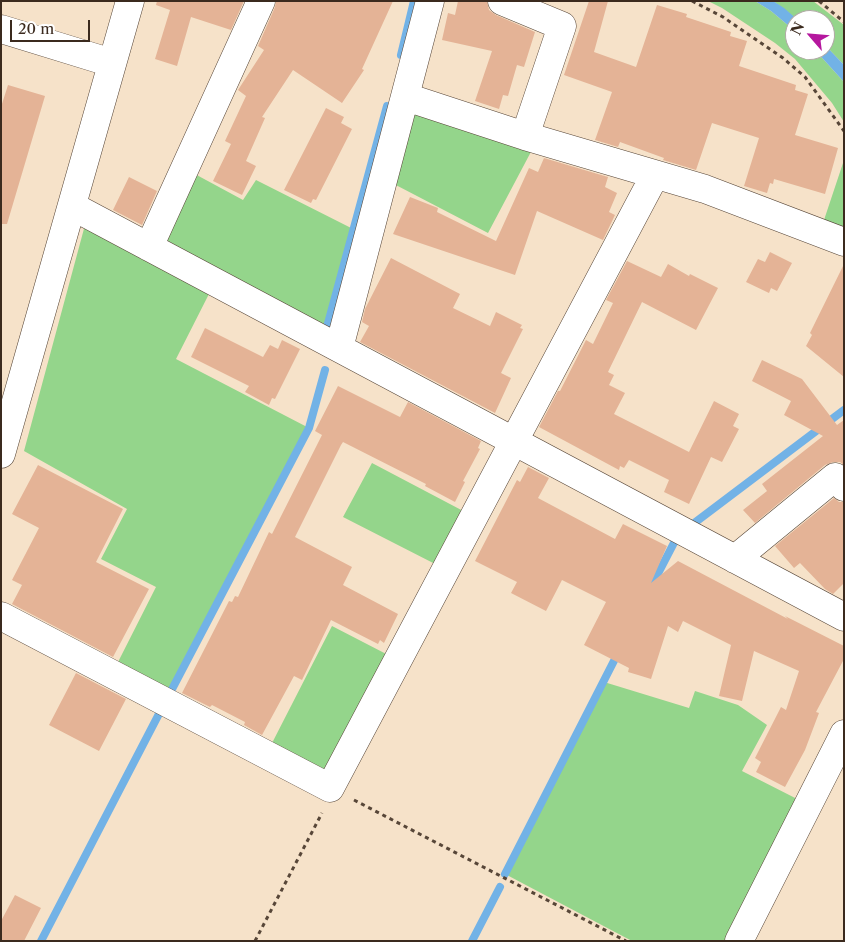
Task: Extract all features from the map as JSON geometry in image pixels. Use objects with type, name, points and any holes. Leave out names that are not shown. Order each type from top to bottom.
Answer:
[{"type":"street","points":[[1,454],[130,1]]},
{"type":"street","points":[[149,247],[261,1]]},
{"type":"street","points":[[339,348],[430,1]]},
{"type":"street","points":[[502,1],[562,26],[525,136]]},
{"type":"street","points":[[1,29],[112,63]]},
{"type":"street","points":[[406,97],[525,136],[705,189],[844,242]]},
{"type":"street","points":[[1,616],[330,788],[655,175]]},
{"type":"street","points":[[72,206],[844,617]]},
{"type":"street","points":[[735,559],[835,477],[844,487]]},
{"type":"street","points":[[739,941],[844,734]]},
{"type":"path","points":[[692,1],[723,17],[798,70],[837,119],[844,131]]},
{"type":"path","points":[[819,1],[844,22]]},
{"type":"path","points":[[255,941],[329,800],[330,788],[626,941]]},
{"type":"green space","points":[[708,1],[755,1],[771,11],[785,23],[785,51],[775,43],[722,8]]},
{"type":"green space","points":[[773,1],[813,1],[825,10],[785,10]]},
{"type":"green space","points":[[835,18],[844,25],[844,65],[835,56]]},
{"type":"green space","points":[[796,60],[824,60],[844,82],[844,122],[832,103]]},
{"type":"green space","points":[[411,110],[533,148],[488,233],[392,183]]},
{"type":"green space","points":[[844,160],[844,234],[822,226]]},
{"type":"green space","points":[[193,173],[243,200],[256,180],[363,234],[334,338],[166,246],[161,236]]},
{"type":"green space","points":[[85,225],[212,288],[176,359],[309,428],[170,693],[116,666],[156,587],[101,559],[127,509],[24,451]]},
{"type":"green space","points":[[372,463],[467,513],[439,566],[343,517]]},
{"type":"green space","points":[[332,626],[392,657],[329,778],[270,747]]},
{"type":"green space","points":[[604,682],[689,708],[695,691],[738,705],[767,725],[742,771],[803,802],[730,941],[632,941],[505,874]]},
{"type":"water","points":[[755,1],[773,1],[784,8],[786,10],[785,23]]},
{"type":"water","points":[[835,56],[844,65],[844,82],[824,60],[835,60]]},
{"type":"building","points":[[157,1],[244,1],[231,30],[191,17],[177,66],[155,59],[170,10],[156,5]]},
{"type":"building","points":[[276,1],[393,1],[362,69],[364,70],[342,103],[293,70],[262,117],[265,118],[246,161],[256,166],[242,195],[213,181],[231,144],[225,141],[246,96],[238,90],[264,50],[258,46]]},
{"type":"building","points":[[458,1],[487,1],[489,10],[496,15],[535,32],[524,67],[517,65],[508,96],[503,95],[499,109],[475,101],[492,51],[442,40],[448,13],[455,15]]},
{"type":"building","points":[[589,1],[608,1],[594,52],[636,67],[657,5],[687,14],[686,17],[731,32],[730,36],[747,41],[739,66],[796,85],[795,90],[808,94],[795,135],[838,148],[825,194],[774,179],[773,184],[770,183],[767,193],[744,186],[759,138],[712,123],[696,170],[663,160],[664,158],[620,142],[618,147],[595,140],[612,92],[564,75]]},
{"type":"building","points":[[8,85],[45,96],[7,224],[1,224],[1,107]]},
{"type":"building","points":[[326,108],[344,117],[341,123],[352,129],[316,200],[313,199],[311,203],[284,190]]},
{"type":"building","points":[[544,158],[608,177],[605,187],[617,193],[609,212],[615,215],[603,240],[537,211],[515,275],[393,234],[410,197],[438,208],[437,212],[496,241],[529,168],[538,172]]},
{"type":"building","points":[[129,177],[157,191],[142,225],[113,210]]},
{"type":"building","points":[[770,252],[792,263],[777,291],[771,288],[769,293],[746,282],[758,259],[765,262]]},
{"type":"building","points":[[391,258],[460,294],[453,308],[490,326],[496,312],[522,325],[520,328],[523,329],[501,373],[511,378],[495,413],[360,342],[369,326],[362,322],[365,309]]},
{"type":"building","points":[[627,261],[661,277],[668,264],[689,276],[690,274],[718,288],[696,330],[642,302],[608,372],[614,375],[609,385],[625,393],[614,414],[689,452],[714,401],[739,414],[733,426],[739,429],[722,462],[711,457],[689,504],[664,492],[669,480],[629,460],[624,468],[620,466],[619,470],[539,427],[586,340],[593,344],[613,303],[606,300]]},
{"type":"building","points":[[844,264],[844,377],[806,346],[812,335],[810,333]]},
{"type":"building","points":[[205,328],[263,357],[270,345],[278,349],[282,340],[300,349],[275,399],[272,398],[269,405],[245,392],[249,386],[191,357]]},
{"type":"building","points":[[762,360],[802,379],[837,425],[844,420],[844,465],[840,462],[833,462],[825,465],[755,523],[743,510],[767,491],[762,484],[823,436],[784,415],[791,401],[752,381]]},
{"type":"building","points":[[338,386],[400,417],[408,402],[481,441],[478,448],[480,449],[463,481],[465,482],[455,502],[425,486],[426,484],[343,442],[295,537],[352,567],[343,585],[398,614],[384,643],[380,640],[378,644],[331,620],[302,680],[294,676],[262,735],[244,725],[245,722],[212,705],[210,707],[182,693],[229,601],[232,602],[235,596],[238,597],[269,532],[272,534],[322,435],[315,431]]},
{"type":"building","points":[[38,465],[123,509],[96,562],[149,589],[113,657],[12,604],[22,585],[12,580],[39,528],[12,514]]},
{"type":"building","points":[[528,467],[549,478],[538,498],[615,539],[623,524],[667,546],[651,583],[678,561],[844,646],[844,659],[816,712],[819,713],[805,750],[785,787],[756,772],[761,762],[755,758],[781,707],[786,710],[799,671],[754,651],[742,701],[719,696],[731,645],[683,621],[678,632],[668,626],[651,679],[628,672],[629,668],[584,645],[606,602],[562,580],[546,611],[511,593],[517,582],[475,561],[517,480],[520,482]]},
{"type":"building","points":[[834,498],[839,502],[844,502],[844,583],[833,594],[825,589],[800,563],[794,568],[775,546]]},
{"type":"building","points":[[76,673],[126,699],[99,751],[49,725]]},
{"type":"building","points":[[15,895],[41,908],[24,941],[1,941],[1,921]]},
{"type":"waterway","points":[[401,55],[414,1]]},
{"type":"waterway","points":[[327,327],[387,106]]},
{"type":"waterway","points":[[170,693],[309,428],[325,370]]},
{"type":"waterway","points":[[689,527],[844,410]]},
{"type":"waterway","points":[[650,589],[677,537]]},
{"type":"waterway","points":[[505,874],[618,653]]},
{"type":"waterway","points":[[41,941],[161,710]]},
{"type":"waterway","points":[[472,941],[500,887]]}]
